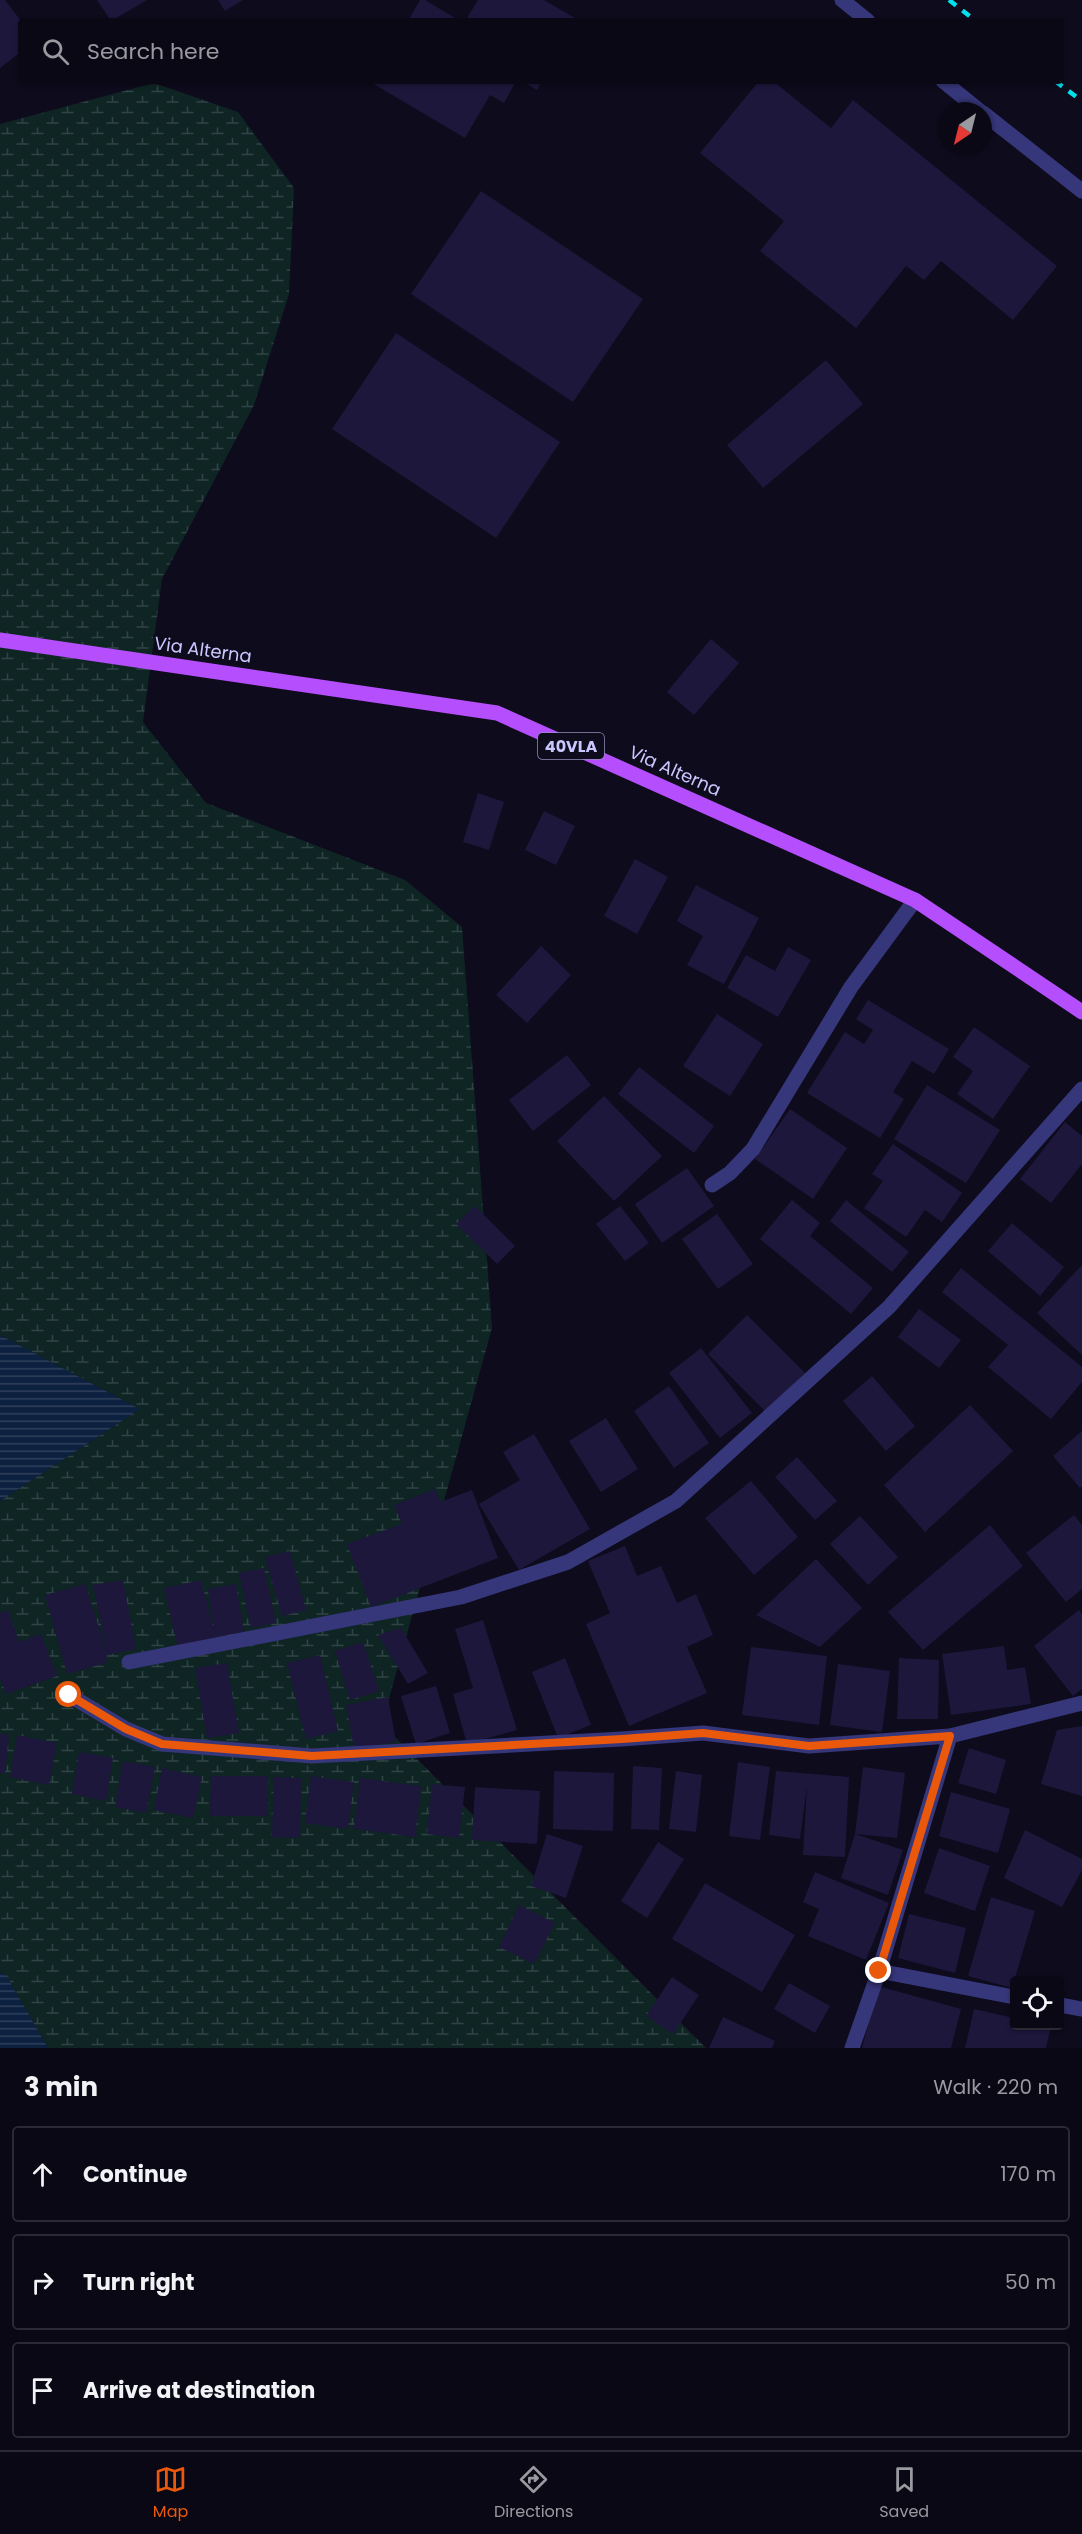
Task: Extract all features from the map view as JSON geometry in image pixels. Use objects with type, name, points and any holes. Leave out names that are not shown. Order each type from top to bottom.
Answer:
[{"type":"main road","name":"Via Alterna","points":[[3,640],[497,713],[915,900],[1082,1012]]},
{"type":"street","points":[[842,0],[864,18]]},
{"type":"street","points":[[947,84],[969,102]]},
{"type":"street","points":[[992,121],[1082,191]]},
{"type":"street","points":[[712,1185],[730,1173],[753,1149],[851,987],[915,900]]},
{"type":"street","points":[[129,1662],[461,1597],[568,1562],[676,1500],[889,1306],[1082,1089]]},
{"type":"street","points":[[69,1695],[126,1729],[162,1744],[312,1756],[703,1733],[809,1746],[950,1736],[1082,1703]]},
{"type":"street","points":[[852,2048],[879,1971],[950,1736]]},
{"type":"street","points":[[879,1971],[1010,1996]]},
{"type":"street","points":[[1064,2006],[1082,2009]]},
{"type":"green space","points":[[157,84],[238,112],[294,188],[289,294],[254,405],[162,579],[143,722],[206,803],[405,880],[462,927],[492,1328],[382,1724],[706,2048],[48,2048],[6,1975],[0,1972],[0,1501],[140,1409],[0,1335],[0,124]]},
{"type":"water","points":[[0,1335],[140,1409],[0,1501]]},
{"type":"water","points":[[0,1972],[6,1975],[48,2048],[0,2048]]},
{"type":"building","points":[[0,0],[5,0],[19,18],[18,54],[0,68]]},
{"type":"building","points":[[97,0],[147,0],[116,18],[109,18]]},
{"type":"building","points":[[218,0],[243,0],[225,11]]},
{"type":"building","points":[[420,0],[425,0],[455,18],[410,18]]},
{"type":"building","points":[[478,0],[544,0],[575,18],[467,18]]},
{"type":"building","points":[[374,84],[514,84],[504,103],[490,95],[465,138]]},
{"type":"building","points":[[526,84],[540,84],[537,90]]},
{"type":"building","points":[[757,84],[777,84],[831,128],[853,100],[1057,266],[1013,320],[941,261],[924,280],[906,266],[856,328],[760,251],[784,221],[700,153]]},
{"type":"building","points":[[481,191],[643,299],[573,402],[411,294]]},
{"type":"building","points":[[396,333],[560,442],[496,538],[332,429]]},
{"type":"building","points":[[826,360],[863,404],[763,488],[727,445]]},
{"type":"building","points":[[711,639],[739,663],[694,715],[667,692]]},
{"type":"building","points":[[478,793],[504,802],[489,850],[463,842]]},
{"type":"building","points":[[544,811],[575,826],[556,865],[525,850]]},
{"type":"building","points":[[635,859],[668,877],[637,934],[604,916]]},
{"type":"building","points":[[696,885],[759,918],[724,984],[687,965],[703,936],[677,921]]},
{"type":"building","points":[[541,946],[571,975],[527,1023],[496,995]]},
{"type":"building","points":[[788,947],[811,960],[778,1017],[727,988],[746,955],[775,971]]},
{"type":"building","points":[[868,1000],[949,1049],[934,1074],[912,1061],[893,1092],[904,1099],[880,1138],[807,1093],[845,1032],[864,1044],[873,1030],[856,1019]]},
{"type":"building","points":[[717,1014],[763,1044],[730,1096],[683,1066]]},
{"type":"building","points":[[974,1027],[1030,1066],[993,1119],[957,1094],[973,1071],[953,1057]]},
{"type":"building","points":[[567,1055],[591,1085],[533,1131],[509,1100]]},
{"type":"building","points":[[639,1067],[714,1126],[694,1153],[618,1094]]},
{"type":"building","points":[[927,1085],[1000,1130],[966,1183],[894,1139]]},
{"type":"building","points":[[604,1096],[662,1156],[614,1201],[557,1141]]},
{"type":"building","points":[[790,1109],[847,1148],[813,1199],[755,1159]]},
{"type":"building","points":[[1065,1122],[1082,1136],[1082,1164],[1051,1203],[1020,1179]]},
{"type":"building","points":[[893,1144],[962,1193],[942,1222],[925,1210],[906,1237],[864,1208],[883,1181],[872,1174]]},
{"type":"building","points":[[687,1168],[714,1206],[662,1243],[635,1204]]},
{"type":"building","points":[[792,1200],[820,1223],[810,1236],[873,1288],[851,1314],[760,1239]]},
{"type":"building","points":[[846,1200],[909,1252],[892,1272],[830,1221]]},
{"type":"building","points":[[475,1206],[515,1246],[497,1264],[456,1224]]},
{"type":"building","points":[[620,1206],[649,1243],[625,1261],[596,1224]]},
{"type":"building","points":[[717,1214],[753,1264],[718,1289],[682,1239]]},
{"type":"building","points":[[1012,1223],[1064,1267],[1040,1296],[988,1251]]},
{"type":"building","points":[[1082,1265],[1082,1355],[1037,1313]]},
{"type":"building","points":[[961,1268],[1082,1367],[1082,1382],[1051,1419],[988,1367],[1008,1345],[942,1292]]},
{"type":"building","points":[[919,1309],[961,1340],[939,1368],[898,1337]]},
{"type":"building","points":[[747,1315],[805,1373],[766,1412],[708,1354]]},
{"type":"building","points":[[701,1348],[752,1413],[720,1438],[669,1373]]},
{"type":"building","points":[[872,1376],[915,1426],[886,1451],[843,1401]]},
{"type":"building","points":[[669,1386],[709,1443],[674,1468],[634,1411]]},
{"type":"building","points":[[970,1405],[1013,1451],[925,1532],[884,1485]]},
{"type":"building","points":[[606,1418],[638,1469],[601,1492],[569,1441]]},
{"type":"building","points":[[1082,1431],[1082,1486],[1080,1488],[1053,1456]]},
{"type":"building","points":[[534,1434],[590,1529],[519,1570],[479,1504],[520,1480],[503,1452]]},
{"type":"building","points":[[797,1457],[837,1501],[815,1520],[775,1477]]},
{"type":"building","points":[[751,1481],[798,1537],[754,1575],[705,1518]]},
{"type":"building","points":[[435,1489],[440,1502],[472,1490],[498,1558],[371,1607],[347,1544],[402,1524],[394,1505]]},
{"type":"building","points":[[1074,1515],[1082,1525],[1082,1589],[1066,1602],[1026,1553]]},
{"type":"building","points":[[860,1516],[898,1557],[868,1585],[830,1544]]},
{"type":"building","points":[[990,1525],[1023,1566],[923,1650],[888,1612]]},
{"type":"building","points":[[625,1546],[637,1576],[661,1566],[677,1603],[696,1594],[713,1635],[687,1647],[707,1693],[629,1726],[586,1624],[610,1613],[588,1561]]},
{"type":"building","points":[[290,1551],[306,1610],[282,1616],[265,1557]]},
{"type":"building","points":[[816,1559],[862,1608],[820,1647],[756,1615]]},
{"type":"building","points":[[264,1568],[276,1623],[251,1628],[239,1573]]},
{"type":"building","points":[[123,1580],[136,1649],[107,1655],[106,1663],[67,1674],[45,1595],[85,1584],[107,1653],[93,1585]]},
{"type":"building","points":[[201,1580],[215,1634],[208,1589],[236,1584],[244,1632],[178,1648],[164,1588]]},
{"type":"building","points":[[8,1610],[19,1642],[41,1634],[57,1676],[6,1694],[0,1678],[0,1613]]},
{"type":"building","points":[[1079,1610],[1082,1614],[1082,1689],[1073,1696],[1034,1646]]},
{"type":"building","points":[[483,1620],[517,1730],[467,1744],[453,1694],[473,1688],[455,1629]]},
{"type":"building","points":[[401,1628],[428,1673],[408,1684],[378,1635]]},
{"type":"building","points":[[363,1642],[379,1691],[350,1700],[335,1651]]},
{"type":"building","points":[[1004,1646],[1007,1670],[1025,1667],[1031,1704],[951,1715],[942,1654]]},
{"type":"building","points":[[751,1647],[827,1656],[819,1725],[742,1715]]},
{"type":"building","points":[[320,1655],[338,1731],[306,1739],[287,1663]]},
{"type":"building","points":[[565,1658],[591,1725],[558,1738],[532,1672]]},
{"type":"building","points":[[899,1658],[939,1660],[938,1719],[897,1719]]},
{"type":"building","points":[[227,1663],[239,1733],[207,1738],[195,1668]]},
{"type":"building","points":[[838,1664],[890,1671],[882,1732],[830,1725]]},
{"type":"building","points":[[436,1686],[450,1733],[416,1744],[401,1696]]},
{"type":"building","points":[[388,1697],[396,1742],[354,1749],[346,1705]]},
{"type":"building","points":[[1082,1726],[1082,1796],[1041,1784],[1057,1730]]},
{"type":"building","points":[[0,1734],[9,1735],[5,1773],[0,1773]]},
{"type":"building","points":[[17,1735],[57,1743],[49,1785],[10,1777]]},
{"type":"building","points":[[969,1748],[1006,1760],[996,1794],[958,1783]]},
{"type":"building","points":[[79,1752],[113,1758],[106,1801],[72,1794]]},
{"type":"building","points":[[123,1761],[155,1767],[146,1813],[115,1807]]},
{"type":"building","points":[[738,1762],[770,1767],[760,1840],[729,1836]]},
{"type":"building","points":[[633,1766],[662,1768],[659,1830],[631,1829]]},
{"type":"building","points":[[863,1767],[905,1773],[897,1838],[855,1834]]},
{"type":"building","points":[[162,1768],[202,1777],[193,1818],[154,1810]]},
{"type":"building","points":[[554,1771],[614,1773],[613,1831],[553,1829]]},
{"type":"building","points":[[676,1771],[702,1775],[696,1832],[669,1829]]},
{"type":"building","points":[[776,1771],[849,1777],[845,1857],[803,1855],[807,1786],[800,1839],[769,1835]]},
{"type":"building","points":[[211,1776],[268,1776],[268,1816],[210,1816]]},
{"type":"building","points":[[311,1776],[354,1782],[348,1829],[305,1823]]},
{"type":"building","points":[[274,1777],[301,1778],[300,1838],[272,1837]]},
{"type":"building","points":[[360,1778],[421,1786],[415,1837],[354,1829]]},
{"type":"building","points":[[432,1784],[465,1787],[459,1838],[427,1834]]},
{"type":"building","points":[[475,1787],[540,1791],[537,1844],[472,1840]]},
{"type":"building","points":[[951,1792],[1010,1809],[998,1853],[939,1836]]},
{"type":"building","points":[[1025,1830],[1082,1859],[1082,1870],[1062,1907],[1004,1878]]},
{"type":"building","points":[[547,1834],[583,1846],[566,1898],[531,1886]]},
{"type":"building","points":[[855,1834],[903,1850],[888,1895],[841,1878]]},
{"type":"building","points":[[658,1842],[684,1859],[647,1918],[621,1901]]},
{"type":"building","points":[[939,1848],[990,1866],[975,1911],[924,1893]]},
{"type":"building","points":[[815,1872],[889,1903],[866,1960],[808,1936],[819,1909],[803,1902]]},
{"type":"building","points":[[705,1883],[795,1935],[762,1992],[672,1939]]},
{"type":"building","points":[[991,1897],[1035,1911],[1016,1976],[1010,1976],[1010,1987],[968,1976]]},
{"type":"building","points":[[519,1905],[555,1923],[534,1964],[499,1947]]},
{"type":"building","points":[[909,1914],[966,1928],[955,1973],[898,1958]]},
{"type":"building","points":[[672,1977],[699,1995],[673,2034],[646,2016]]},
{"type":"building","points":[[789,1983],[830,2006],[815,2033],[774,2009]]},
{"type":"building","points":[[878,1986],[961,2009],[951,2048],[862,2048]]},
{"type":"building","points":[[974,2009],[1010,2017],[1010,2030],[1050,2030],[1046,2048],[965,2048]]},
{"type":"building","points":[[723,2017],[775,2041],[772,2048],[709,2048]]},
{"type":"railway","points":[[949,0],[972,18]]},
{"type":"railway","points":[[1059,84],[1082,101]]},
{"type":"route","points":[[69,1695],[126,1729],[162,1744],[312,1756],[703,1733],[809,1746],[950,1736],[879,1971]]}]
